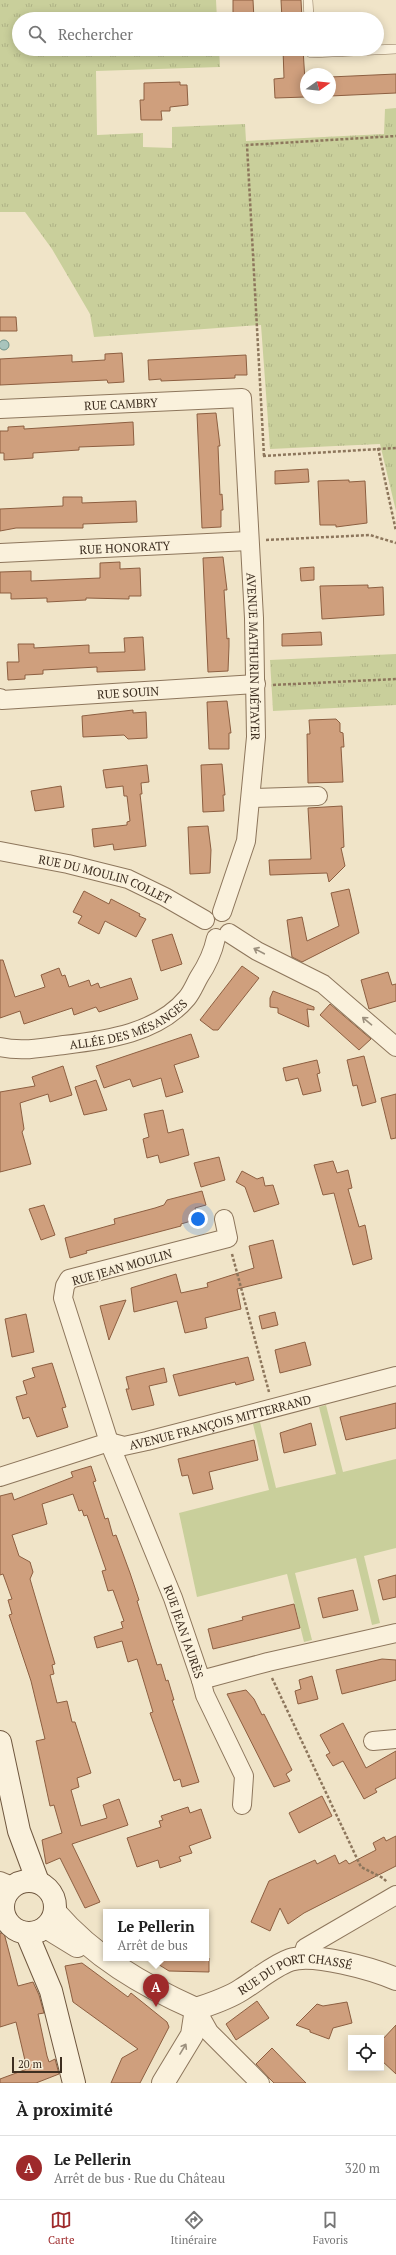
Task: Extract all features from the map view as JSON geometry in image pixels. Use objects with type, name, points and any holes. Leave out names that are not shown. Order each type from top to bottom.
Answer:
[{"type":"street","name":"RUE CAMBRY","points":[[0,409],[242,398]]},
{"type":"street","name":"AVENUE MATHURIN MÉTAYER","points":[[222,912],[246,841],[256,737],[256,684],[242,398]]},
{"type":"street","name":"RUE HONORATY","points":[[0,553],[249,541]]},
{"type":"street","name":"RUE SOUIN","points":[[0,698],[2,700],[256,684]]},
{"type":"street","points":[[251,798],[318,796]]},
{"type":"street","name":"RUE DU MOULIN COLLET","points":[[0,850],[68,864],[128,879],[165,896],[205,920]]},
{"type":"street","points":[[223,935],[231,920],[222,912],[214,912],[205,920],[206,932],[223,935],[323,984],[396,1047]]},
{"type":"street","name":"ALLÉE DES MÉSANGES","points":[[0,1047],[9,1049],[42,1048],[75,1044],[132,1033],[165,1018],[187,998],[223,935]]},
{"type":"street","points":[[224,1219],[228,1238]]},
{"type":"street","name":"RUE JEAN MOULIN","points":[[109,1442],[63,1298],[65,1286],[69,1279],[228,1238]]},
{"type":"street","name":"AVENUE FRANÇOIS MITTERRAND","points":[[0,1477],[109,1442],[124,1446],[273,1409],[396,1376]]},
{"type":"street","name":"RUE JEAN JAURÈS","points":[[109,1442],[173,1598],[201,1680],[268,1662],[396,1633]]},
{"type":"street","points":[[201,1680],[205,1695],[244,1776],[242,1805]]},
{"type":"street","points":[[373,1741],[396,1740]]},
{"type":"street","points":[[0,1742],[19,1831],[9,1895],[12,1928],[43,1925],[66,1941],[103,1958]]},
{"type":"street","points":[[9,1895],[50,1891],[55,1904],[43,1925],[51,1991],[74,2083]]},
{"type":"street","points":[[302,1956],[304,1948],[394,1891]]},
{"type":"street","name":"RUE DU PORT CHASSÉ","points":[[196,2009],[239,1992],[288,1960],[302,1956],[357,1967],[381,1973],[396,1979]]},
{"type":"street","points":[[109,1961],[156,1991],[196,2009],[209,2032],[260,2083]]},
{"type":"street","points":[[163,2083],[192,2035],[196,2009]]},
{"type":"lane","points":[[308,0],[309,12]]},
{"type":"lane","points":[[384,50],[396,49]]},
{"type":"path","points":[[264,456],[248,145],[396,136]]},
{"type":"path","points":[[378,448],[396,531]]},
{"type":"path","points":[[246,458],[396,448]]},
{"type":"path","points":[[249,541],[370,535],[396,543]]},
{"type":"path","points":[[256,684],[396,679]]},
{"type":"path","points":[[228,1238],[273,1409]]},
{"type":"path","points":[[268,1662],[274,1683],[361,1867],[383,1878],[394,1891]]},
{"type":"green space","points":[[0,0],[216,0],[217,12],[12,12],[12,56],[219,56],[220,67],[96,71],[97,135],[143,133],[143,147],[172,148],[172,127],[245,124],[246,141],[384,134],[385,109],[396,108],[396,511],[380,444],[270,449],[261,325],[94,337],[90,314],[52,249],[25,212],[0,212]]},
{"type":"green space","points":[[396,654],[396,705],[273,711],[270,660]]},
{"type":"green space","points":[[326,1405],[343,1472],[396,1459],[396,1548],[364,1556],[380,1623],[372,1625],[356,1558],[295,1573],[312,1640],[304,1642],[287,1574],[197,1597],[179,1513],[269,1490],[253,1424],[260,1422],[276,1488],[336,1474],[319,1407]]},
{"type":"water","points":[[2,340],[6,340],[8,341],[8,349],[2,350],[-1,347],[-1,343]]},
{"type":"building","points":[[233,0],[253,0],[254,12],[233,12]]},
{"type":"building","points":[[281,0],[301,0],[302,12],[282,12]]},
{"type":"building","points":[[283,56],[303,56],[304,68],[300,68],[300,97],[275,98],[274,79],[284,78]]},
{"type":"building","points":[[396,74],[396,93],[336,96],[336,77]]},
{"type":"building","points":[[180,82],[180,85],[187,85],[188,105],[170,107],[170,111],[161,111],[162,120],[141,120],[140,100],[144,100],[144,83]]},
{"type":"building","points":[[0,317],[16,317],[17,331],[0,331]]},
{"type":"building","points":[[122,353],[124,382],[108,383],[107,380],[0,385],[0,359],[72,355],[72,362],[105,360],[105,354]]},
{"type":"building","points":[[246,355],[247,375],[235,375],[235,378],[161,381],[161,379],[149,380],[148,360]]},
{"type":"building","points":[[216,413],[220,446],[218,446],[220,495],[222,494],[223,510],[221,510],[221,527],[202,528],[197,414]]},
{"type":"building","points":[[133,422],[134,445],[79,447],[79,450],[33,453],[33,458],[4,460],[4,453],[0,453],[0,431],[8,431],[8,427],[24,426],[24,429]]},
{"type":"building","points":[[308,469],[309,482],[275,484],[275,471]]},
{"type":"building","points":[[349,480],[349,482],[365,481],[367,523],[336,527],[336,525],[320,525],[318,481]]},
{"type":"building","points":[[63,497],[82,497],[82,503],[136,501],[137,522],[83,524],[83,528],[16,528],[0,531],[0,509],[63,506]]},
{"type":"building","points":[[223,557],[227,590],[224,590],[227,639],[229,638],[228,671],[208,672],[203,558]]},
{"type":"building","points":[[120,562],[120,569],[140,568],[141,596],[129,596],[129,599],[86,598],[86,600],[47,602],[47,598],[11,599],[11,593],[0,593],[0,572],[31,571],[31,581],[100,578],[100,563]]},
{"type":"building","points":[[314,567],[314,580],[301,581],[300,568]]},
{"type":"building","points":[[368,585],[368,588],[383,587],[384,615],[322,619],[320,586]]},
{"type":"building","points":[[321,632],[322,645],[282,646],[282,634]]},
{"type":"building","points":[[143,637],[145,670],[97,672],[97,667],[43,670],[43,674],[25,675],[25,679],[8,680],[7,662],[19,662],[18,644],[34,644],[34,648],[89,645],[89,653],[125,652],[124,638]]},
{"type":"building","points":[[227,701],[231,733],[229,733],[229,749],[209,749],[207,702]]},
{"type":"building","points":[[133,710],[133,713],[146,712],[147,738],[128,739],[124,735],[83,737],[82,716]]},
{"type":"building","points":[[336,719],[340,723],[340,732],[343,733],[344,747],[341,747],[343,782],[308,783],[307,734],[310,734],[309,720]]},
{"type":"building","points":[[222,764],[225,795],[223,795],[224,811],[203,812],[201,765]]},
{"type":"building","points":[[147,765],[149,782],[141,783],[142,794],[140,794],[146,846],[114,850],[113,844],[94,847],[92,829],[127,825],[127,822],[130,821],[127,796],[124,796],[123,786],[106,788],[103,770]]},
{"type":"building","points":[[61,786],[64,807],[35,811],[31,791]]},
{"type":"building","points":[[342,806],[344,847],[341,848],[345,866],[329,882],[327,873],[270,875],[269,860],[311,859],[308,808]]},
{"type":"building","points":[[208,826],[211,850],[210,873],[190,874],[188,827]]},
{"type":"building","points":[[349,889],[359,933],[302,962],[292,957],[287,920],[302,917],[307,941],[339,926],[331,893]]},
{"type":"building","points":[[84,891],[109,904],[111,899],[140,914],[139,916],[146,919],[136,937],[105,921],[99,934],[78,923],[82,916],[73,912]]},
{"type":"building","points":[[172,934],[182,964],[161,971],[152,940]]},
{"type":"building","points":[[0,960],[3,960],[15,997],[45,987],[41,975],[59,968],[62,976],[65,975],[69,987],[89,980],[91,986],[98,983],[100,988],[131,978],[138,999],[99,1012],[96,1007],[74,1015],[72,1008],[24,1024],[20,1011],[0,1018]]},
{"type":"building","points":[[242,966],[259,978],[218,1030],[213,1030],[200,1020]]},
{"type":"building","points":[[388,972],[392,985],[396,984],[396,1001],[369,1009],[361,980]]},
{"type":"building","points":[[273,991],[314,1007],[314,1010],[307,1009],[309,1027],[278,1013],[278,1008],[270,1007],[270,998]]},
{"type":"building","points":[[330,1004],[371,1039],[359,1050],[320,1015]]},
{"type":"building","points":[[191,1034],[199,1057],[174,1065],[183,1092],[166,1097],[161,1078],[133,1087],[130,1079],[104,1088],[96,1066]]},
{"type":"building","points":[[364,1056],[376,1102],[362,1106],[357,1085],[353,1086],[347,1060]]},
{"type":"building","points":[[317,1060],[320,1073],[317,1074],[321,1091],[303,1095],[298,1078],[286,1081],[283,1068]]},
{"type":"building","points":[[63,1066],[72,1095],[50,1102],[48,1094],[20,1103],[24,1129],[22,1132],[31,1164],[0,1172],[0,1092],[35,1086],[32,1077]]},
{"type":"building","points":[[96,1080],[107,1110],[84,1115],[75,1087]]},
{"type":"building","points":[[396,1094],[396,1138],[391,1139],[381,1098]]},
{"type":"building","points":[[163,1110],[168,1133],[183,1129],[189,1155],[160,1163],[158,1155],[147,1158],[143,1139],[149,1137],[144,1114]]},
{"type":"building","points":[[219,1157],[225,1180],[201,1187],[194,1163]]},
{"type":"building","points":[[333,1161],[337,1173],[348,1170],[352,1188],[348,1189],[359,1227],[365,1225],[372,1259],[353,1265],[334,1193],[323,1195],[314,1165]]},
{"type":"building","points":[[242,1171],[257,1179],[263,1177],[265,1186],[273,1185],[279,1204],[254,1212],[245,1187],[236,1182]]},
{"type":"building","points":[[202,1191],[206,1205],[195,1208],[198,1219],[181,1224],[181,1226],[86,1251],[87,1253],[70,1258],[65,1238],[115,1224],[114,1219],[164,1205],[167,1200]]},
{"type":"building","points":[[44,1205],[55,1235],[41,1240],[29,1209]]},
{"type":"building","points":[[273,1240],[282,1278],[237,1289],[241,1309],[205,1318],[207,1328],[185,1333],[177,1301],[134,1312],[131,1288],[176,1274],[181,1293],[208,1287],[207,1283],[254,1268],[249,1246]]},
{"type":"building","points":[[126,1300],[109,1340],[100,1306]]},
{"type":"building","points":[[275,1312],[278,1325],[262,1329],[259,1316]]},
{"type":"building","points":[[26,1314],[34,1352],[12,1357],[5,1319]]},
{"type":"building","points":[[305,1342],[311,1365],[280,1373],[275,1350]]},
{"type":"building","points":[[248,1357],[254,1380],[236,1385],[235,1382],[179,1396],[173,1375]]},
{"type":"building","points":[[52,1363],[66,1407],[62,1408],[68,1427],[37,1437],[29,1417],[23,1419],[16,1397],[27,1394],[23,1381],[35,1377],[32,1368]]},
{"type":"building","points":[[164,1368],[167,1382],[149,1386],[154,1405],[132,1410],[126,1389],[129,1389],[126,1377]]},
{"type":"building","points":[[396,1403],[396,1428],[346,1440],[340,1417]]},
{"type":"building","points":[[311,1423],[316,1445],[284,1453],[280,1433]]},
{"type":"building","points":[[254,1440],[258,1460],[209,1472],[213,1489],[193,1494],[188,1475],[182,1476],[178,1459]]},
{"type":"building","points":[[91,1466],[96,1481],[93,1482],[105,1519],[108,1518],[113,1536],[116,1535],[130,1573],[157,1665],[161,1664],[166,1681],[168,1680],[174,1700],[172,1700],[199,1782],[182,1787],[180,1779],[174,1781],[150,1713],[153,1712],[137,1659],[128,1662],[122,1641],[97,1648],[94,1637],[123,1628],[121,1622],[124,1621],[113,1590],[108,1591],[102,1571],[106,1570],[87,1515],[84,1516],[82,1510],[79,1511],[73,1494],[42,1504],[47,1524],[12,1535],[19,1556],[30,1562],[33,1572],[30,1579],[55,1664],[52,1665],[54,1674],[50,1675],[57,1703],[67,1701],[72,1722],[75,1722],[91,1773],[77,1778],[79,1787],[71,1790],[81,1826],[107,1818],[103,1805],[119,1799],[128,1825],[72,1844],[100,1902],[85,1908],[60,1858],[46,1864],[42,1840],[62,1833],[54,1805],[50,1806],[36,1741],[45,1739],[31,1681],[9,1615],[12,1614],[8,1600],[12,1599],[3,1574],[0,1575],[0,1496],[12,1493],[14,1500],[73,1477],[71,1472]]},
{"type":"building","points":[[396,1575],[396,1597],[383,1600],[378,1580]]},
{"type":"building","points":[[353,1590],[358,1610],[323,1618],[318,1598]]},
{"type":"building","points":[[294,1604],[300,1628],[213,1649],[208,1629],[243,1620],[242,1617]]},
{"type":"building","points":[[382,1659],[396,1660],[396,1680],[342,1694],[336,1670]]},
{"type":"building","points":[[312,1676],[318,1699],[298,1704],[295,1691],[301,1689],[299,1680]]},
{"type":"building","points":[[246,1690],[254,1699],[262,1715],[264,1714],[292,1770],[286,1774],[290,1781],[274,1787],[227,1694]]},
{"type":"building","points":[[343,1723],[366,1768],[396,1751],[396,1778],[375,1789],[377,1792],[364,1799],[343,1761],[333,1766],[326,1755],[330,1753],[320,1735]]},
{"type":"building","points":[[322,1796],[332,1816],[299,1833],[289,1813]]},
{"type":"building","points":[[188,1807],[190,1813],[201,1809],[211,1838],[189,1846],[192,1853],[179,1857],[181,1861],[160,1868],[158,1860],[137,1867],[127,1838],[161,1827],[159,1821],[163,1820],[161,1816]]},
{"type":"building","points":[[396,1836],[396,1866],[304,1913],[288,1924],[280,1908],[270,1931],[251,1922],[269,1881],[315,1860],[317,1864],[335,1855],[339,1864],[346,1860],[349,1864],[376,1850],[373,1843],[384,1837],[386,1841]]},
{"type":"building","points":[[0,1933],[4,1933],[18,1986],[33,1982],[39,1995],[44,2013],[38,2014],[47,2056],[49,2062],[55,2059],[59,2074],[36,2083],[0,2083],[0,2079],[27,2069],[16,2022],[0,2027]]},
{"type":"building","points":[[153,1961],[209,1961],[209,1972],[169,1971]]},
{"type":"building","points":[[82,1963],[128,1997],[131,1993],[167,2022],[169,2027],[140,2083],[111,2083],[122,2058],[138,2049],[73,2002],[65,1966]]},
{"type":"building","points":[[257,2001],[269,2018],[236,2040],[226,2024]]},
{"type":"building","points":[[347,2002],[352,2023],[333,2028],[329,2039],[296,2025],[317,2004],[323,2006]]},
{"type":"building","points":[[396,2025],[396,2074],[384,2063],[384,2038]]},
{"type":"building","points":[[272,2048],[306,2083],[274,2083],[269,2078],[256,2064]]},
{"type":"place","name":"Le Pellerin","points":[[156,2007]]}]
